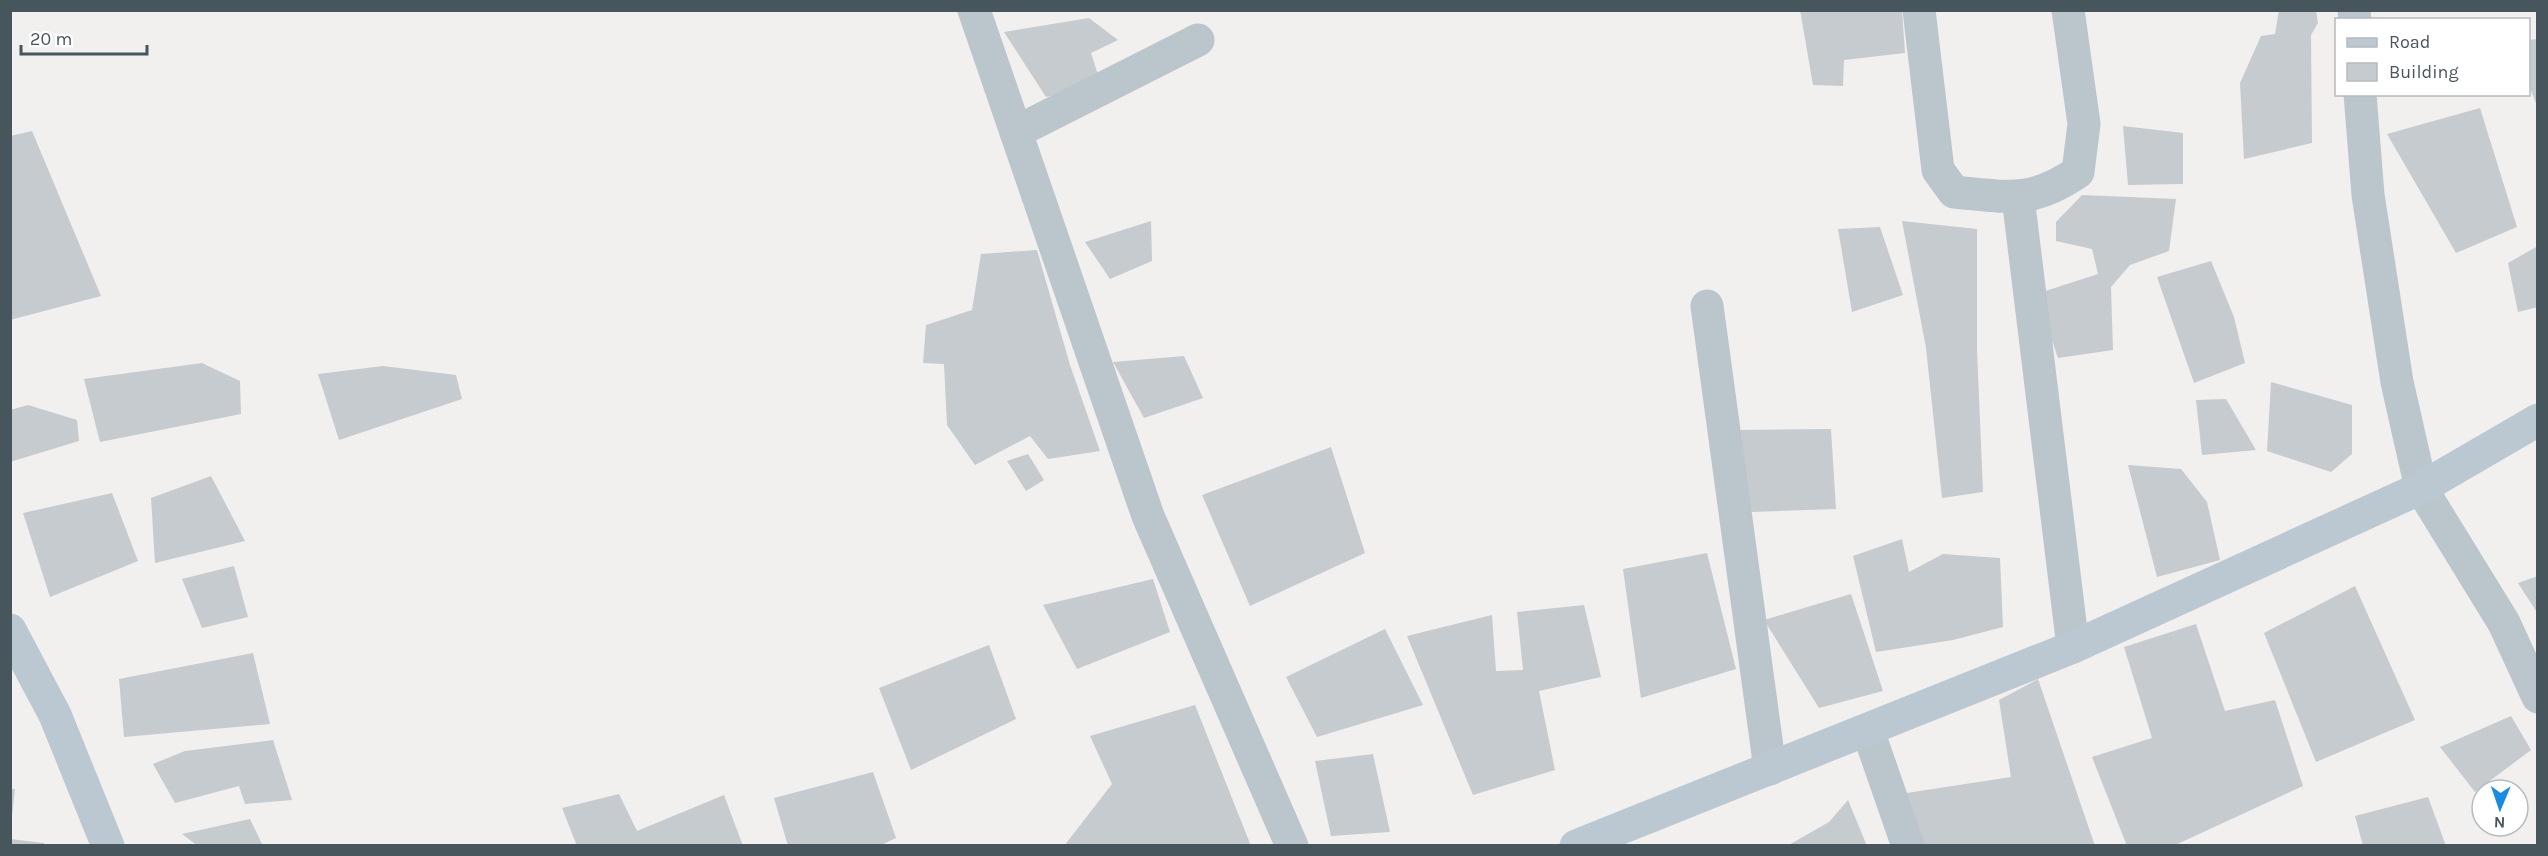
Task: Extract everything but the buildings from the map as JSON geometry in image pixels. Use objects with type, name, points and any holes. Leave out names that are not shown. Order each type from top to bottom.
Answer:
[{"type":"street","points":[[974,10],[1148,516],[1292,846]]},
{"type":"street","points":[[1919,10],[1938,170],[1954,192],[2018,197],[2053,189],[2078,172],[2084,124],[2068,10]]},
{"type":"street","points":[[1016,132],[1198,40]]},
{"type":"street","points":[[2361,96],[2368,195],[2377,254],[2397,382],[2421,488],[2504,623],[2538,697]]},
{"type":"street","points":[[2018,197],[2073,647]]},
{"type":"street","points":[[1707,306],[1770,769]]},
{"type":"street","points":[[1576,846],[2073,647],[2421,488],[2538,420]]},
{"type":"street","points":[[10,630],[54,715],[108,846]]},
{"type":"street","points":[[1868,731],[1908,846]]}]
